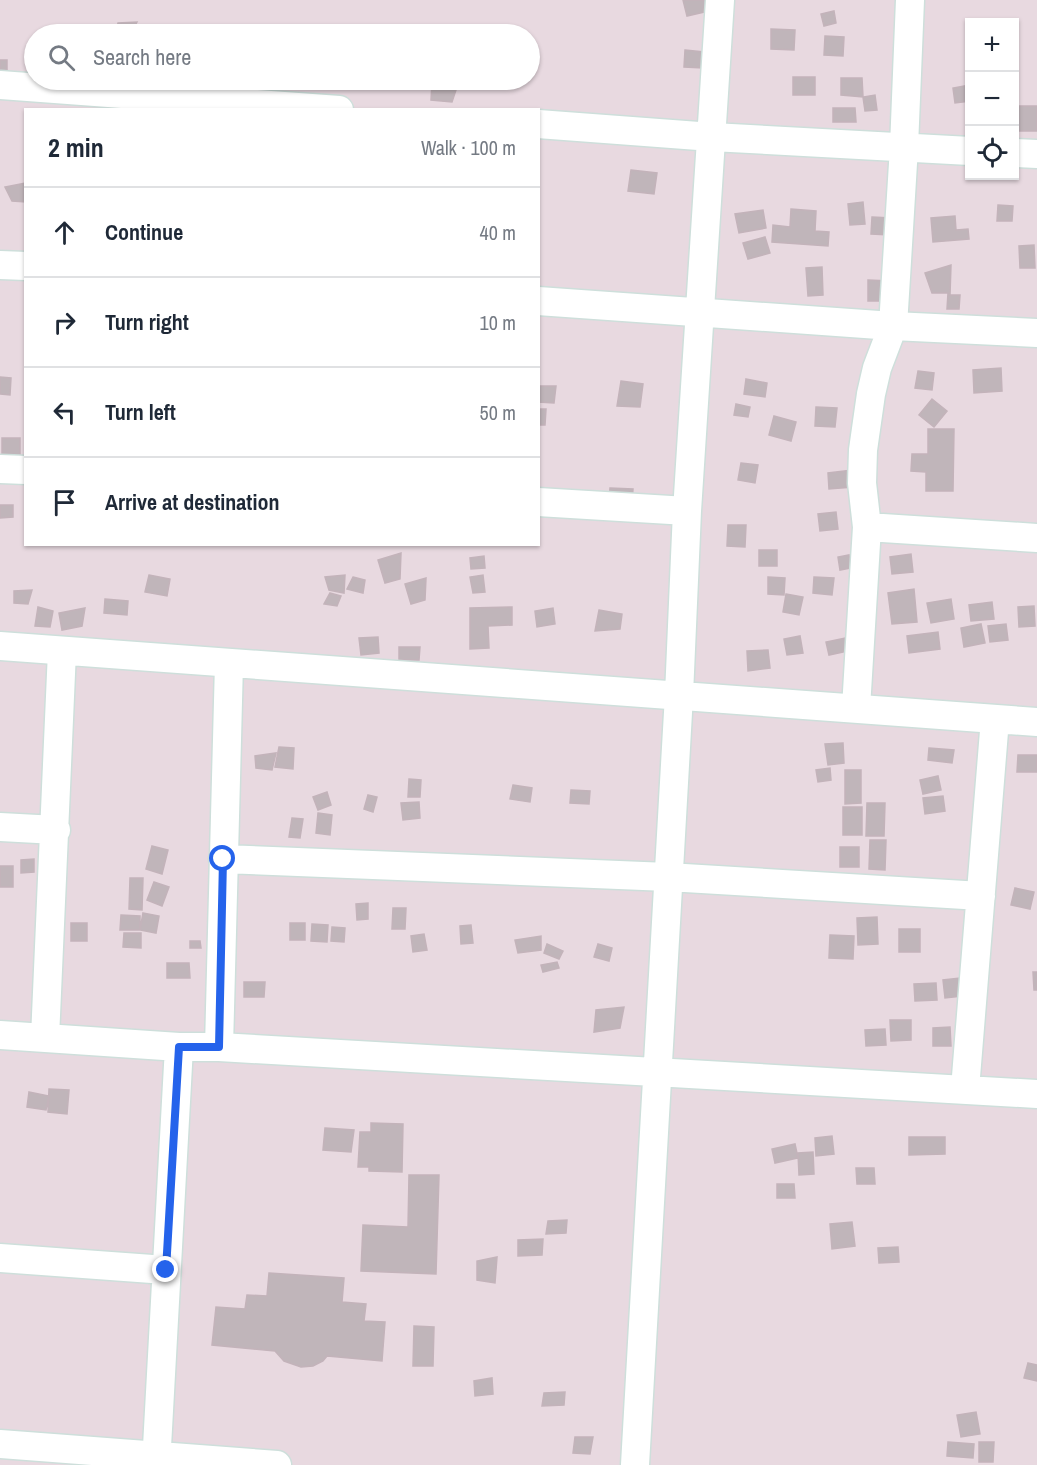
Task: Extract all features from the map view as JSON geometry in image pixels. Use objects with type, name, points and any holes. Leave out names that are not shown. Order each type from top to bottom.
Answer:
[{"type":"street","points":[[635,1465],[679,695],[687,511],[720,0]]},
{"type":"street","points":[[856,708],[867,527],[862,483],[866,419],[877,368],[893,326],[910,0]]},
{"type":"street","points":[[0,85],[24,90]]},
{"type":"street","points":[[25,90],[75,100],[286,108]]},
{"type":"street","points":[[540,124],[712,137],[965,151]]},
{"type":"street","points":[[1019,153],[1037,154]]},
{"type":"street","points":[[0,265],[24,267]]},
{"type":"street","points":[[540,301],[893,326],[1037,333]]},
{"type":"street","points":[[0,468],[24,470]]},
{"type":"street","points":[[540,502],[687,511]]},
{"type":"street","points":[[867,527],[1037,538]]},
{"type":"street","points":[[0,646],[1037,722]]},
{"type":"street","points":[[45,1038],[56,830],[62,651]]},
{"type":"street","points":[[219,1047],[229,663]]},
{"type":"street","points":[[965,1089],[995,718]]},
{"type":"street","points":[[0,828],[56,830]]},
{"type":"street","points":[[223,859],[668,878],[981,896]]},
{"type":"street","points":[[0,1035],[179,1047],[219,1047],[1037,1094]]},
{"type":"street","points":[[156,1460],[179,1047]]},
{"type":"street","points":[[0,1258],[166,1270]]},
{"type":"street","points":[[0,1444],[156,1460],[277,1465]]},
{"type":"building","points":[[683,0],[706,0],[709,11],[687,16]]},
{"type":"building","points":[[834,11],[836,23],[824,26],[821,14]]},
{"type":"building","points":[[137,22],[136,24],[118,23]]},
{"type":"building","points":[[771,29],[795,30],[794,50],[771,49]]},
{"type":"building","points":[[825,36],[844,37],[843,56],[824,55]]},
{"type":"building","points":[[685,50],[704,52],[703,68],[684,67]]},
{"type":"building","points":[[0,60],[7,60],[7,71],[0,71]]},
{"type":"building","points":[[793,77],[815,77],[815,95],[793,95]]},
{"type":"building","points":[[841,78],[862,78],[863,97],[841,95]]},
{"type":"building","points":[[965,86],[965,102],[955,103],[953,88]]},
{"type":"building","points":[[432,90],[456,90],[452,102],[431,100]]},
{"type":"building","points":[[875,95],[877,110],[865,111],[863,97]]},
{"type":"building","points":[[1019,106],[1037,106],[1037,131],[1019,131]]},
{"type":"building","points":[[833,108],[855,108],[856,122],[833,122]]},
{"type":"building","points":[[631,170],[657,173],[654,194],[628,191]]},
{"type":"building","points":[[24,183],[24,202],[12,201],[5,187]]},
{"type":"building","points":[[863,202],[865,224],[850,225],[848,204]]},
{"type":"building","points":[[998,205],[1013,206],[1012,221],[997,221]]},
{"type":"building","points":[[791,209],[816,211],[815,231],[829,232],[828,246],[772,242],[773,225],[790,227]]},
{"type":"building","points":[[763,210],[766,228],[739,233],[735,214]]},
{"type":"building","points":[[955,216],[956,230],[968,229],[969,239],[933,242],[931,218]]},
{"type":"building","points":[[872,217],[891,218],[890,235],[871,234]]},
{"type":"building","points":[[765,237],[770,253],[748,259],[743,243]]},
{"type":"building","points":[[1034,245],[1035,268],[1020,268],[1019,246]]},
{"type":"building","points":[[951,265],[950,295],[960,295],[959,309],[947,309],[948,293],[932,293],[925,273]]},
{"type":"building","points":[[822,267],[823,295],[808,296],[806,268]]},
{"type":"building","points":[[868,280],[890,281],[889,301],[868,301]]},
{"type":"building","points":[[1001,368],[1002,391],[974,393],[973,370]]},
{"type":"building","points":[[918,371],[934,373],[932,390],[915,388]]},
{"type":"building","points":[[0,377],[11,378],[10,395],[0,394]]},
{"type":"building","points":[[746,379],[767,383],[765,397],[744,394]]},
{"type":"building","points":[[621,381],[643,384],[640,407],[617,406]]},
{"type":"building","points":[[540,386],[556,386],[554,403],[540,402]]},
{"type":"building","points":[[932,399],[947,411],[934,427],[919,415]]},
{"type":"building","points":[[736,404],[750,407],[748,417],[734,415]]},
{"type":"building","points":[[816,407],[837,408],[835,427],[815,426]]},
{"type":"building","points":[[540,409],[546,409],[545,425],[540,425]]},
{"type":"building","points":[[774,416],[796,422],[791,441],[769,435]]},
{"type":"building","points":[[928,429],[954,429],[953,491],[926,491],[926,472],[911,471],[912,454],[928,454]]},
{"type":"building","points":[[2,438],[20,438],[20,458],[2,457]]},
{"type":"building","points":[[741,463],[758,465],[755,483],[738,480]]},
{"type":"building","points":[[852,470],[853,487],[829,489],[828,473]]},
{"type":"building","points":[[610,488],[633,489],[632,503],[609,502]]},
{"type":"building","points":[[0,505],[13,505],[13,517],[0,518]]},
{"type":"building","points":[[836,512],[838,529],[820,531],[818,514]]},
{"type":"building","points":[[728,525],[746,525],[745,547],[727,546]]},
{"type":"building","points":[[759,550],[777,550],[777,566],[759,566]]},
{"type":"building","points":[[401,553],[400,579],[385,583],[378,560]]},
{"type":"building","points":[[911,554],[913,572],[892,574],[890,557]]},
{"type":"building","points":[[849,555],[851,568],[840,570],[838,557]]},
{"type":"building","points":[[484,556],[485,568],[471,569],[470,558]]},
{"type":"building","points":[[149,575],[170,579],[167,596],[145,592]]},
{"type":"building","points":[[345,575],[344,593],[329,590],[325,577]]},
{"type":"building","points":[[483,575],[485,592],[473,593],[470,577]]},
{"type":"building","points":[[353,577],[365,580],[363,593],[347,589]]},
{"type":"building","points":[[768,577],[785,578],[784,595],[768,594]]},
{"type":"building","points":[[814,577],[834,578],[832,595],[813,593]]},
{"type":"building","points":[[426,578],[425,600],[411,604],[405,584]]},
{"type":"building","points":[[914,589],[917,622],[892,624],[888,593]]},
{"type":"building","points":[[32,590],[28,604],[14,603],[14,591]]},
{"type":"building","points":[[330,593],[341,596],[337,606],[324,604]]},
{"type":"building","points":[[786,594],[803,597],[799,615],[783,612]]},
{"type":"building","points":[[105,599],[128,601],[127,615],[104,613]]},
{"type":"building","points":[[951,599],[954,619],[931,623],[927,603]]},
{"type":"building","points":[[992,602],[994,619],[971,621],[969,605]]},
{"type":"building","points":[[1034,606],[1035,626],[1019,627],[1018,607]]},
{"type":"building","points":[[38,607],[53,611],[50,627],[35,626]]},
{"type":"building","points":[[512,607],[512,625],[488,626],[489,648],[470,649],[470,608]]},
{"type":"building","points":[[85,608],[82,626],[62,630],[59,613]]},
{"type":"building","points":[[553,608],[555,624],[537,627],[535,611]]},
{"type":"building","points":[[599,610],[622,614],[620,629],[595,631]]},
{"type":"building","points":[[981,624],[985,643],[964,647],[961,628]]},
{"type":"building","points":[[1006,624],[1008,640],[990,642],[988,626]]},
{"type":"building","points":[[938,632],[940,649],[909,653],[907,636]]},
{"type":"building","points":[[800,636],[803,653],[787,655],[784,639]]},
{"type":"building","points":[[378,637],[379,653],[361,655],[359,638]]},
{"type":"building","points":[[846,638],[848,651],[829,655],[826,642]]},
{"type":"building","points":[[399,647],[420,647],[419,660],[399,660]]},
{"type":"building","points":[[768,650],[770,668],[748,671],[747,651]]},
{"type":"building","points":[[843,743],[844,763],[828,765],[825,744]]},
{"type":"building","points":[[279,747],[294,748],[293,769],[275,767]]},
{"type":"building","points":[[929,748],[954,750],[952,763],[928,760]]},
{"type":"building","points":[[276,753],[272,770],[256,768],[255,756]]},
{"type":"building","points":[[1018,755],[1037,755],[1037,772],[1017,772]]},
{"type":"building","points":[[830,768],[831,780],[818,782],[816,770]]},
{"type":"building","points":[[845,770],[861,770],[861,803],[845,804]]},
{"type":"building","points":[[938,776],[941,790],[923,794],[920,780]]},
{"type":"building","points":[[409,779],[421,780],[420,797],[408,797]]},
{"type":"building","points":[[513,785],[532,788],[530,802],[510,799]]},
{"type":"building","points":[[571,790],[590,791],[589,804],[570,803]]},
{"type":"building","points":[[327,792],[331,805],[318,810],[313,797]]},
{"type":"building","points":[[368,795],[377,797],[373,812],[364,809]]},
{"type":"building","points":[[943,796],[945,811],[925,814],[923,798]]},
{"type":"building","points":[[419,802],[420,818],[403,820],[401,803]]},
{"type":"building","points":[[867,803],[885,803],[884,836],[866,836]]},
{"type":"building","points":[[843,807],[862,807],[862,835],[843,835]]},
{"type":"building","points":[[318,813],[332,815],[330,835],[316,833]]},
{"type":"building","points":[[292,818],[303,819],[300,838],[289,837]]},
{"type":"building","points":[[870,840],[886,840],[885,870],[869,869]]},
{"type":"building","points":[[152,846],[168,850],[162,874],[146,869]]},
{"type":"building","points":[[840,847],[859,847],[859,867],[840,867]]},
{"type":"building","points":[[34,859],[34,872],[21,873],[21,860]]},
{"type":"building","points":[[0,866],[13,866],[13,887],[0,887]]},
{"type":"building","points":[[130,878],[143,878],[142,910],[129,909]]},
{"type":"building","points":[[154,882],[169,887],[162,906],[147,900]]},
{"type":"building","points":[[1015,888],[1034,892],[1030,909],[1011,905]]},
{"type":"building","points":[[368,903],[368,919],[357,920],[356,904]]},
{"type":"building","points":[[393,908],[406,908],[405,929],[392,929]]},
{"type":"building","points":[[143,913],[159,916],[156,933],[140,930]]},
{"type":"building","points":[[121,915],[140,916],[140,930],[120,930]]},
{"type":"building","points":[[877,917],[878,944],[858,945],[857,918]]},
{"type":"building","points":[[71,923],[87,923],[87,941],[71,941]]},
{"type":"building","points":[[290,923],[305,923],[305,940],[290,940]]},
{"type":"building","points":[[312,924],[328,925],[327,942],[311,941]]},
{"type":"building","points":[[471,925],[473,943],[461,944],[460,926]]},
{"type":"building","points":[[332,927],[345,928],[344,942],[331,941]]},
{"type":"building","points":[[899,929],[920,929],[920,952],[899,952]]},
{"type":"building","points":[[124,933],[141,933],[141,948],[123,947]]},
{"type":"building","points":[[424,934],[427,950],[413,952],[411,936]]},
{"type":"building","points":[[830,935],[854,936],[853,959],[829,958]]},
{"type":"building","points":[[541,936],[541,950],[518,953],[515,940]]},
{"type":"building","points":[[190,941],[200,941],[201,948],[190,948]]},
{"type":"building","points":[[547,944],[563,951],[559,959],[544,953]]},
{"type":"building","points":[[598,944],[612,948],[609,961],[594,957]]},
{"type":"building","points":[[557,962],[559,968],[543,972],[541,965]]},
{"type":"building","points":[[167,963],[189,963],[190,978],[167,978]]},
{"type":"building","points":[[1033,972],[1037,972],[1037,990],[1034,990]]},
{"type":"building","points":[[960,978],[962,996],[945,998],[943,980]]},
{"type":"building","points":[[244,982],[265,982],[264,997],[244,997]]},
{"type":"building","points":[[936,983],[937,1000],[915,1001],[914,984]]},
{"type":"building","points":[[624,1007],[620,1028],[594,1032],[596,1010]]},
{"type":"building","points":[[890,1020],[911,1020],[911,1040],[891,1041]]},
{"type":"building","points":[[950,1027],[951,1046],[933,1046],[933,1028]]},
{"type":"building","points":[[885,1029],[886,1045],[866,1046],[865,1030]]},
{"type":"building","points":[[49,1089],[69,1090],[67,1114],[48,1112]]},
{"type":"building","points":[[29,1092],[49,1096],[46,1110],[27,1107]]},
{"type":"building","points":[[371,1123],[403,1124],[402,1172],[369,1171],[369,1167],[358,1167],[360,1132],[371,1132]]},
{"type":"building","points":[[325,1128],[354,1130],[351,1152],[323,1150]]},
{"type":"building","points":[[832,1136],[834,1154],[816,1156],[815,1138]]},
{"type":"building","points":[[909,1137],[945,1137],[945,1154],[909,1155]]},
{"type":"building","points":[[795,1144],[798,1158],[775,1163],[772,1149]]},
{"type":"building","points":[[813,1152],[814,1174],[799,1175],[798,1153]]},
{"type":"building","points":[[856,1168],[874,1168],[875,1184],[857,1184]]},
{"type":"building","points":[[409,1175],[439,1175],[436,1274],[361,1271],[363,1225],[408,1227]]},
{"type":"building","points":[[777,1184],[794,1184],[795,1198],[777,1198]]},
{"type":"building","points":[[567,1220],[566,1233],[546,1234],[548,1221]]},
{"type":"building","points":[[852,1222],[855,1246],[832,1249],[830,1224]]},
{"type":"building","points":[[543,1239],[542,1255],[518,1256],[518,1240]]},
{"type":"building","points":[[898,1247],[899,1262],[879,1263],[878,1248]]},
{"type":"building","points":[[497,1257],[495,1283],[477,1280],[477,1261]]},
{"type":"building","points":[[269,1273],[344,1278],[342,1302],[366,1304],[364,1321],[385,1322],[382,1361],[327,1356],[313,1366],[301,1367],[284,1361],[275,1351],[212,1345],[216,1307],[245,1309],[247,1295],[267,1296]]},
{"type":"building","points":[[414,1326],[434,1327],[433,1366],[413,1366]]},
{"type":"building","points":[[1028,1363],[1037,1365],[1037,1381],[1024,1378]]},
{"type":"building","points":[[492,1378],[493,1394],[475,1396],[474,1381]]},
{"type":"building","points":[[565,1392],[564,1405],[542,1406],[544,1393]]},
{"type":"building","points":[[976,1412],[980,1434],[961,1437],[957,1415]]},
{"type":"building","points":[[575,1437],[593,1437],[590,1454],[573,1453]]},
{"type":"building","points":[[948,1442],[974,1444],[973,1458],[947,1456]]},
{"type":"building","points":[[979,1442],[994,1442],[993,1462],[979,1462]]},
{"type":"route","points":[[166,1270],[179,1047],[219,1047],[223,859]]}]
